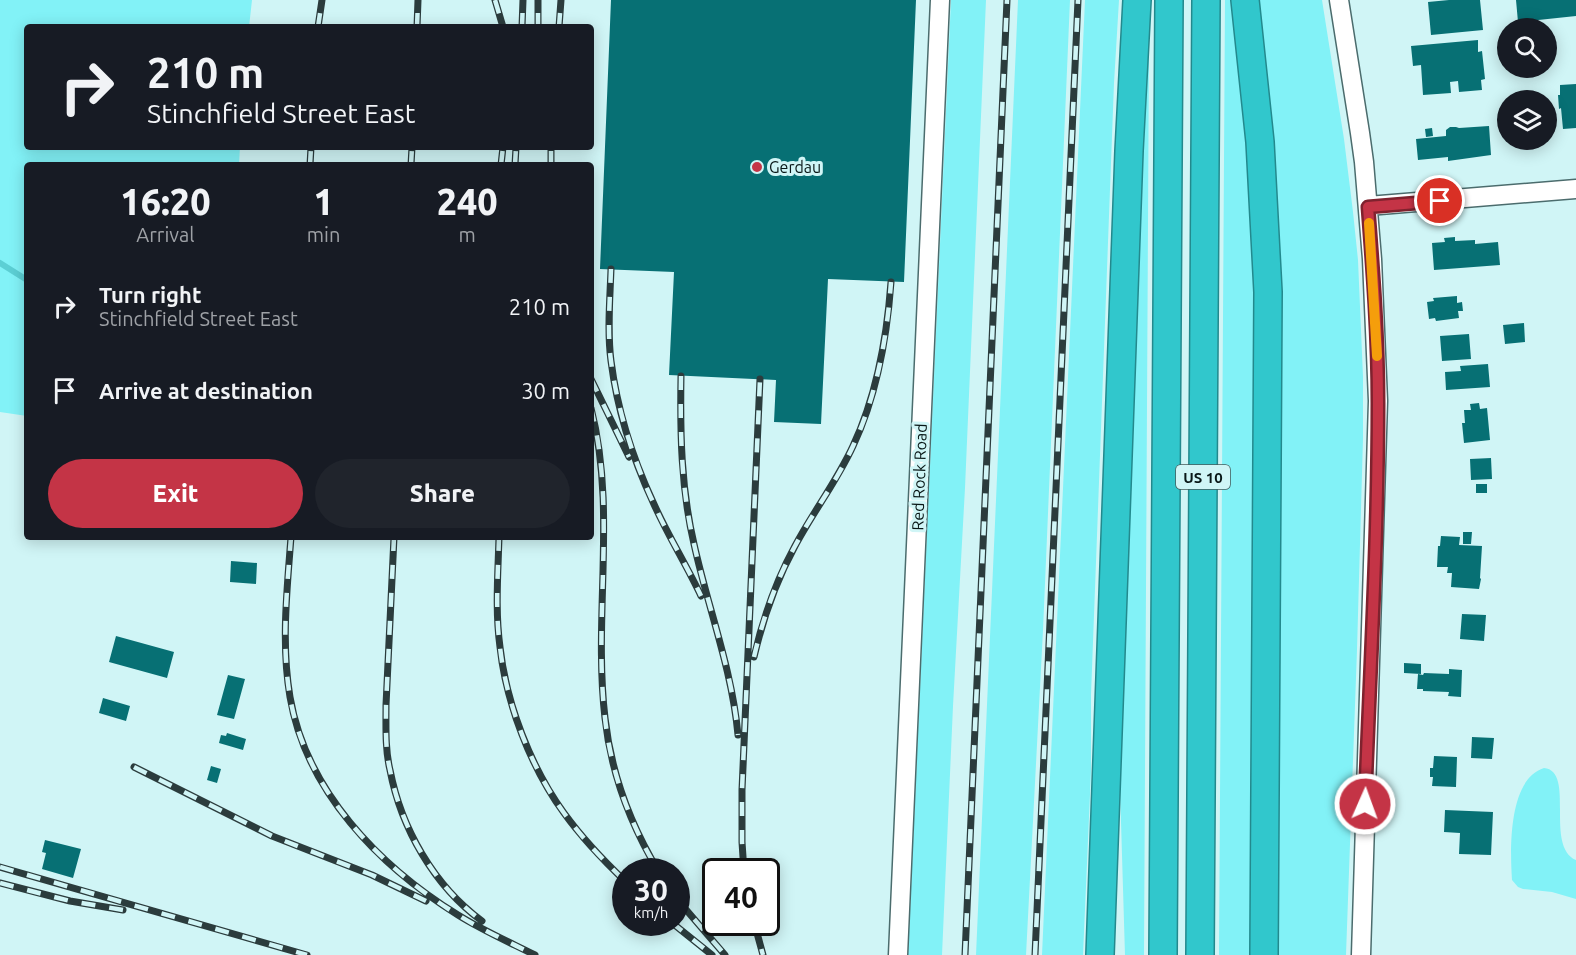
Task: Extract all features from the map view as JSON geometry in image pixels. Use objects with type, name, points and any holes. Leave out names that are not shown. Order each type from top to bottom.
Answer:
[{"type":"highway","points":[[1100,955],[1129,151],[1137,0]]},
{"type":"highway","name":"US 10","points":[[1163,955],[1169,0]]},
{"type":"highway","name":"US 10","points":[[1200,955],[1206,0]]},
{"type":"highway","points":[[1245,0],[1260,142],[1268,292],[1264,955]]},
{"type":"street","name":"Red Rock Road","points":[[898,955],[939,0]]},
{"type":"street","points":[[1339,0],[1360,132],[1368,207],[1378,401],[1361,955]]},
{"type":"street","points":[[1368,207],[1576,189]]},
{"type":"shaded area","points":[[0,0],[252,0],[249,24],[24,24],[24,150],[240,150],[239,162],[24,162],[24,416],[0,412]]},
{"type":"shaded area","points":[[951,0],[986,0],[965,488],[942,955],[908,955]]},
{"type":"shaded area","points":[[1018,0],[1070,0],[1043,630],[1026,955],[976,955]]},
{"type":"shaded area","points":[[1085,0],[1119,0],[1114,83],[1083,955],[1042,955]]},
{"type":"shaded area","points":[[1225,0],[1237,0],[1256,219],[1252,955],[1219,955]]},
{"type":"shaded area","points":[[1253,0],[1322,0],[1344,139],[1358,260],[1363,438],[1346,955],[1272,955]]},
{"type":"shaded area","points":[[1142,41],[1149,41],[1144,955],[1125,955],[1119,755]]},
{"type":"shaded area","points":[[1544,768],[1553,772],[1558,782],[1562,840],[1567,852],[1576,860],[1576,899],[1552,892],[1523,889],[1512,880],[1512,834],[1518,800],[1532,775]]},
{"type":"building","name":"Gerdau","points":[[611,0],[916,0],[904,282],[828,279],[821,424],[774,422],[776,380],[669,375],[674,272],[600,269]]},
{"type":"building","points":[[1480,0],[1483,30],[1431,35],[1428,2]]},
{"type":"building","points":[[1516,0],[1576,0],[1576,16],[1518,18]]},
{"type":"building","points":[[1478,40],[1478,52],[1482,51],[1485,79],[1481,80],[1482,90],[1459,92],[1458,81],[1450,82],[1451,93],[1423,95],[1421,65],[1413,66],[1411,46]]},
{"type":"building","points":[[1576,84],[1576,128],[1563,129],[1558,95],[1560,95],[1560,85]]},
{"type":"building","points":[[1489,126],[1491,155],[1448,161],[1448,157],[1418,160],[1416,139],[1446,136],[1446,130],[1450,127]]},
{"type":"building","points":[[1432,128],[1433,136],[1426,137],[1425,129]]},
{"type":"building","points":[[1455,237],[1455,241],[1475,240],[1475,244],[1498,242],[1500,265],[1434,270],[1432,243],[1445,242],[1444,238]]},
{"type":"building","points":[[1457,296],[1457,303],[1462,302],[1463,311],[1458,311],[1459,318],[1436,321],[1435,318],[1429,319],[1427,302],[1434,301],[1433,298]]},
{"type":"building","points":[[1524,323],[1525,342],[1505,344],[1503,325]]},
{"type":"building","points":[[1469,334],[1471,359],[1442,361],[1440,336]]},
{"type":"building","points":[[1488,364],[1490,387],[1446,390],[1445,372],[1461,371],[1460,366]]},
{"type":"building","points":[[1479,403],[1480,409],[1487,408],[1490,440],[1464,443],[1462,423],[1465,423],[1464,410],[1471,410],[1470,404]]},
{"type":"building","points":[[1491,458],[1492,479],[1471,480],[1470,459]]},
{"type":"building","points":[[1476,484],[1487,484],[1487,493],[1476,493]]},
{"type":"building","points":[[1463,532],[1472,532],[1471,544],[1463,544]]},
{"type":"building","points":[[1441,536],[1460,537],[1459,545],[1482,546],[1479,589],[1451,587],[1452,573],[1447,573],[1448,567],[1437,567]]},
{"type":"building","points":[[231,561],[257,563],[256,584],[230,582]]},
{"type":"building","points":[[1462,614],[1486,615],[1484,641],[1460,639]]},
{"type":"building","points":[[116,636],[174,652],[167,678],[109,662]]},
{"type":"building","points":[[1404,663],[1421,664],[1421,674],[1404,673]]},
{"type":"building","points":[[1449,669],[1462,670],[1461,697],[1448,696],[1449,692],[1417,689],[1418,674],[1449,674]]},
{"type":"building","points":[[228,675],[245,679],[234,719],[217,715]]},
{"type":"building","points":[[103,698],[130,706],[126,721],[99,713]]},
{"type":"building","points":[[227,733],[246,739],[243,750],[219,743],[221,735],[226,736]]},
{"type":"building","points":[[1472,737],[1494,738],[1492,759],[1471,758]]},
{"type":"building","points":[[1434,756],[1457,757],[1456,787],[1432,786],[1433,777],[1430,777],[1430,768],[1433,768]]},
{"type":"building","points":[[211,766],[221,769],[217,783],[207,780]]},
{"type":"building","points":[[1445,810],[1493,812],[1491,855],[1459,854],[1460,833],[1444,832]]},
{"type":"building","points":[[45,840],[81,849],[73,878],[42,869],[46,853],[42,852]]},
{"type":"waterway","points":[[0,263],[24,278]]},
{"type":"railway","points":[[318,24],[322,0]]},
{"type":"railway","points":[[417,24],[418,0]]},
{"type":"railway","points":[[495,0],[502,24]]},
{"type":"railway","points":[[522,24],[523,0]]},
{"type":"railway","points":[[538,0],[538,24]]},
{"type":"railway","points":[[559,24],[561,0]]},
{"type":"railway","points":[[965,955],[1007,0]]},
{"type":"railway","points":[[1035,955],[1078,0]]},
{"type":"railway","points":[[310,162],[311,150]]},
{"type":"railway","points":[[411,162],[412,150]]},
{"type":"railway","points":[[501,162],[503,150]]},
{"type":"railway","points":[[515,162],[516,150]]},
{"type":"railway","points":[[551,150],[551,162]]},
{"type":"railway","points":[[611,269],[610,350],[622,415],[646,486],[701,596]]},
{"type":"railway","points":[[754,657],[766,614],[788,559],[847,459],[861,427],[875,386],[887,324],[891,282]]},
{"type":"railway","points":[[681,376],[681,439],[686,502],[700,568],[731,686],[738,735]]},
{"type":"railway","points":[[743,858],[742,790],[760,379]]},
{"type":"railway","points":[[594,385],[629,457]]},
{"type":"railway","points":[[594,422],[599,446],[604,524],[601,640],[605,718],[612,759],[623,798],[651,858]]},
{"type":"railway","points":[[291,540],[285,637],[290,697],[299,731],[312,764],[329,794],[350,823],[374,849],[429,895],[486,931],[535,955]]},
{"type":"railway","points":[[394,540],[386,705],[388,762],[402,813],[422,854],[449,891],[482,921]]},
{"type":"railway","points":[[499,540],[498,633],[503,668],[514,712],[531,755],[552,795],[578,831],[612,868]]},
{"type":"railway","points":[[134,767],[272,836],[372,875],[426,901]]},
{"type":"railway","points":[[0,867],[307,955]]},
{"type":"railway","points":[[0,883],[70,901],[123,910]]},
{"type":"railway","points":[[690,914],[725,955]]},
{"type":"railway","points":[[688,936],[712,955]]},
{"type":"railway","points":[[758,936],[763,955]]},
{"type":"slow traffic","points":[[1369,223],[1377,356]]},
{"type":"place","name":"Gerdau","points":[[757,167]]},
{"type":"route","points":[[1365,804],[1378,435],[1375,317],[1368,207],[1440,201]]}]
